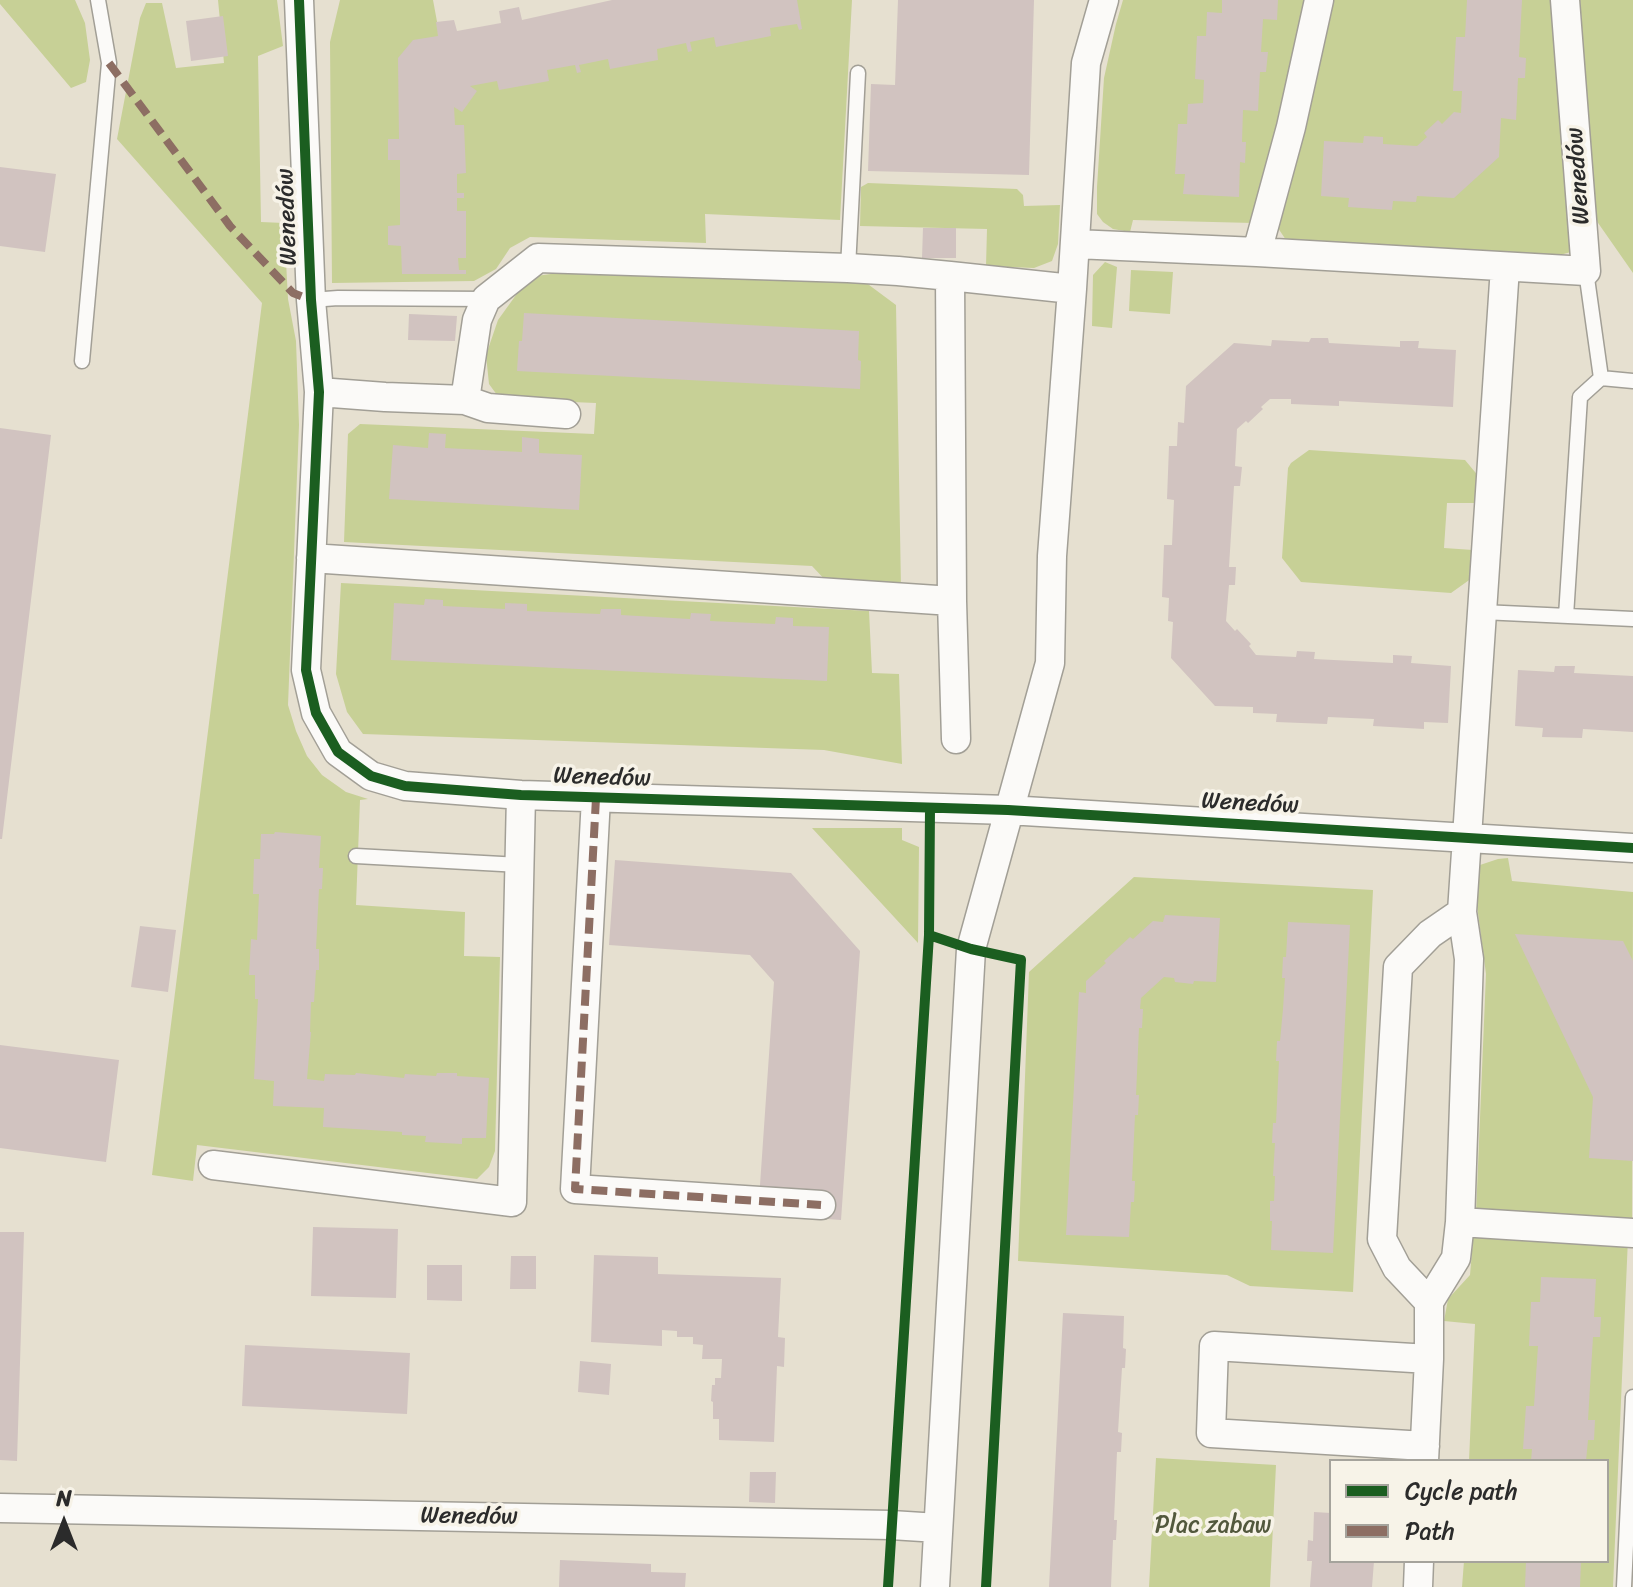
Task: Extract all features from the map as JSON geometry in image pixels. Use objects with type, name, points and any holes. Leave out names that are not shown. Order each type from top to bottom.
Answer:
[{"type":"street","name":"Wenedów","points":[[299,0],[311,300],[319,392],[306,670],[316,713],[338,752],[371,776],[405,786],[521,795],[1008,810],[1633,848]]},
{"type":"street","points":[[935,1587],[971,949],[1050,663],[1052,556],[1086,63],[1104,0]]},
{"type":"street","points":[[1257,252],[1291,127],[1319,0]]},
{"type":"street","name":"Wenedów","points":[[1565,0],[1586,271]]},
{"type":"street","points":[[1075,244],[1586,271]]},
{"type":"street","points":[[465,400],[477,320],[486,299],[538,258],[848,268],[1072,289]]},
{"type":"street","points":[[1429,1359],[1214,1346],[1211,1433],[1425,1454],[1429,1359],[1429,1302],[1456,1258],[1460,1222],[1469,959],[1462,912],[1505,267]]},
{"type":"street","points":[[950,276],[956,739]]},
{"type":"street","points":[[319,392],[465,400],[488,408],[566,414]]},
{"type":"street","points":[[311,558],[952,601]]},
{"type":"street","points":[[213,1165],[512,1202],[521,795]]},
{"type":"street","points":[[596,798],[575,1189],[821,1205]]},
{"type":"street","points":[[1429,1302],[1397,1268],[1382,1239],[1398,967],[1430,934],[1462,912]]},
{"type":"street","points":[[1460,1222],[1633,1233]]},
{"type":"street","name":"Wenedów","points":[[0,1508],[938,1528]]},
{"type":"street","points":[[1418,1587],[1419,1563]]},
{"type":"lane","points":[[82,361],[109,63],[98,0]]},
{"type":"lane","points":[[848,268],[858,73]]},
{"type":"lane","points":[[1586,271],[1601,378]]},
{"type":"lane","name":"Wenedów","points":[[311,300],[486,299]]},
{"type":"lane","points":[[1566,616],[1580,397],[1601,378],[1633,381]]},
{"type":"lane","points":[[1482,612],[1633,619]]},
{"type":"lane","points":[[356,856],[520,865]]},
{"type":"lane","points":[[1624,1587],[1633,1397]]},
{"type":"green space","points":[[0,0],[75,0],[85,23],[90,60],[86,82],[71,88],[0,4]]},
{"type":"green space","points":[[218,0],[277,0],[283,46],[258,56],[261,222],[284,223],[288,299],[296,341],[299,425],[288,705],[307,756],[322,775],[346,792],[368,799],[360,800],[356,905],[465,912],[464,956],[500,957],[495,1151],[489,1167],[477,1179],[197,1145],[193,1181],[152,1175],[262,303],[117,139],[140,18],[146,3],[162,3],[176,68],[224,63]]},
{"type":"green space","points":[[340,0],[433,0],[441,43],[675,0],[852,0],[840,220],[705,214],[706,243],[530,237],[510,248],[496,269],[474,281],[332,283],[330,42]]},
{"type":"green space","points":[[1123,0],[1558,0],[1571,252],[1552,257],[1288,243],[1278,228],[1253,223],[1133,220],[1130,232],[1113,229],[1097,214],[1097,187],[1104,78]]},
{"type":"green space","points":[[1580,0],[1633,0],[1633,273],[1596,220]]},
{"type":"green space","points":[[868,183],[1017,189],[1023,195],[1024,206],[1060,205],[1058,244],[1052,261],[1034,268],[986,266],[987,229],[860,226],[861,187]]},
{"type":"green space","points":[[1105,262],[1117,267],[1112,328],[1092,326],[1093,275]]},
{"type":"green space","points":[[1131,270],[1173,272],[1170,314],[1129,311]]},
{"type":"green space","points":[[558,273],[865,282],[896,305],[901,588],[829,584],[812,566],[344,542],[348,434],[360,424],[594,434],[596,403],[500,399],[489,384],[486,355],[498,320],[529,277]]},
{"type":"green space","points":[[1309,450],[1465,460],[1480,478],[1476,503],[1447,503],[1444,548],[1473,550],[1472,578],[1451,593],[1301,582],[1282,558],[1288,468]]},
{"type":"green space","points":[[341,583],[869,611],[872,673],[899,674],[902,764],[824,750],[363,734],[347,712],[336,674]]},
{"type":"green space","points":[[812,828],[902,828],[902,840],[919,847],[918,943]]},
{"type":"green space","points":[[1508,858],[1512,881],[1633,892],[1632,1221],[1476,1214],[1486,974],[1474,883],[1480,865]]},
{"type":"green space","points":[[1134,877],[1373,890],[1353,1292],[1250,1286],[1227,1275],[1018,1261],[1029,972]]},
{"type":"green space","points":[[1474,1228],[1628,1238],[1613,1587],[1462,1587],[1464,1563],[1609,1563],[1609,1459],[1469,1459],[1475,1324],[1444,1321],[1448,1299],[1470,1275]]},
{"type":"green space","name":"Plac zabaw","points":[[1156,1458],[1276,1465],[1270,1587],[1149,1587]]},
{"type":"building","points":[[612,0],[797,0],[802,29],[799,30],[797,24],[770,28],[771,36],[716,47],[714,37],[690,42],[692,51],[688,52],[686,43],[657,49],[658,60],[610,69],[608,59],[579,65],[581,72],[577,73],[575,65],[547,70],[549,81],[499,90],[497,81],[470,86],[477,91],[462,112],[454,107],[455,125],[464,125],[466,173],[457,174],[457,193],[464,193],[464,198],[457,198],[457,211],[466,211],[466,258],[458,258],[459,270],[466,270],[466,274],[402,274],[401,246],[388,245],[388,226],[400,225],[400,160],[388,160],[388,139],[399,139],[398,58],[413,40],[438,36],[436,22],[454,20],[457,31],[501,23],[499,11],[519,7],[522,20]]},
{"type":"building","points":[[898,0],[1034,0],[1029,175],[868,171],[871,84],[895,85]]},
{"type":"building","points":[[1222,0],[1278,0],[1277,20],[1263,19],[1261,52],[1268,52],[1266,72],[1260,72],[1258,111],[1243,110],[1242,142],[1246,142],[1245,163],[1240,162],[1239,197],[1183,194],[1185,174],[1175,174],[1178,124],[1187,124],[1188,104],[1203,103],[1204,80],[1195,79],[1197,36],[1206,36],[1207,12],[1222,13]]},
{"type":"building","points":[[1467,0],[1522,0],[1519,57],[1526,58],[1525,78],[1518,78],[1516,120],[1501,118],[1499,157],[1454,198],[1417,196],[1416,202],[1393,201],[1392,210],[1348,207],[1349,198],[1321,196],[1324,141],[1363,143],[1364,136],[1383,137],[1383,144],[1417,146],[1427,137],[1424,133],[1438,120],[1442,124],[1454,112],[1461,113],[1462,91],[1453,91],[1456,37],[1465,37]]},
{"type":"building","points":[[223,16],[228,56],[191,61],[186,21]]},
{"type":"building","points":[[0,167],[56,174],[45,252],[0,246]]},
{"type":"building","points":[[923,228],[956,228],[956,258],[922,258]]},
{"type":"building","points":[[524,313],[859,331],[860,389],[517,371]]},
{"type":"building","points":[[409,314],[457,316],[455,341],[408,340]]},
{"type":"building","points":[[1311,338],[1328,338],[1329,343],[1400,347],[1400,341],[1419,341],[1418,348],[1456,350],[1453,407],[1339,401],[1339,406],[1291,404],[1291,399],[1270,399],[1248,423],[1246,421],[1237,429],[1235,466],[1242,467],[1240,486],[1234,486],[1229,567],[1236,567],[1235,585],[1229,585],[1226,621],[1251,644],[1249,646],[1256,655],[1296,657],[1297,651],[1315,652],[1314,659],[1393,663],[1393,655],[1412,656],[1411,663],[1451,666],[1448,723],[1424,722],[1424,729],[1373,726],[1374,719],[1328,717],[1327,724],[1276,722],[1277,714],[1253,713],[1253,707],[1215,706],[1171,658],[1173,622],[1168,621],[1169,598],[1162,597],[1164,545],[1172,545],[1174,500],[1167,499],[1169,446],[1177,446],[1178,422],[1184,423],[1186,386],[1234,343],[1271,346],[1272,340],[1309,342]]},
{"type":"building","points":[[0,428],[51,435],[2,839],[0,839]]},
{"type":"building","points":[[429,433],[446,434],[445,448],[522,452],[522,437],[539,439],[539,453],[582,455],[579,510],[389,499],[393,445],[428,448]]},
{"type":"building","points":[[425,599],[443,600],[443,606],[505,609],[505,603],[527,604],[527,611],[600,614],[601,609],[621,609],[621,615],[690,619],[691,613],[711,614],[710,621],[775,624],[776,617],[793,618],[793,626],[829,627],[827,681],[391,660],[394,603],[424,605]]},
{"type":"building","points":[[1555,666],[1575,666],[1574,673],[1633,676],[1633,732],[1583,729],[1582,738],[1542,737],[1543,728],[1515,726],[1518,670],[1554,672]]},
{"type":"building","points":[[275,832],[321,836],[319,868],[323,868],[316,949],[319,949],[319,970],[316,970],[314,1002],[311,1002],[307,1079],[324,1081],[325,1074],[356,1073],[404,1078],[405,1074],[436,1076],[437,1073],[457,1073],[457,1076],[489,1078],[486,1138],[462,1138],[462,1144],[425,1142],[426,1136],[402,1135],[402,1132],[323,1127],[324,1108],[273,1106],[274,1081],[254,1079],[258,999],[255,999],[255,975],[249,975],[251,939],[257,940],[259,894],[253,894],[254,859],[260,859],[261,834]]},
{"type":"building","points":[[615,860],[791,873],[860,951],[841,1220],[758,1214],[774,982],[750,955],[609,945]]},
{"type":"building","points":[[1165,915],[1220,918],[1216,982],[1194,981],[1193,984],[1164,977],[1141,998],[1140,1009],[1143,1009],[1142,1028],[1139,1028],[1136,1095],[1139,1095],[1132,1181],[1135,1181],[1134,1202],[1131,1202],[1129,1237],[1066,1235],[1079,992],[1086,993],[1086,981],[1130,937],[1133,939],[1153,921],[1163,922]]},
{"type":"building","points":[[1288,922],[1350,925],[1333,1253],[1271,1250],[1270,1201],[1274,1201],[1275,1176],[1275,1143],[1272,1143],[1279,1061],[1276,1061],[1277,1041],[1280,1041],[1283,1009],[1283,957],[1286,957]]},
{"type":"building","points":[[140,926],[176,930],[168,992],[131,987]]},
{"type":"building","points":[[1515,934],[1623,941],[1633,961],[1633,1161],[1589,1158],[1593,1097]]},
{"type":"building","points":[[0,1045],[119,1060],[106,1162],[0,1148]]},
{"type":"building","points":[[313,1227],[398,1229],[396,1298],[311,1296]]},
{"type":"building","points":[[0,1232],[24,1232],[17,1461],[0,1460]]},
{"type":"building","points":[[594,1255],[658,1257],[658,1274],[781,1278],[778,1337],[785,1338],[784,1367],[777,1366],[774,1442],[719,1440],[719,1419],[713,1419],[711,1401],[715,1378],[721,1378],[722,1359],[702,1359],[703,1345],[693,1344],[693,1337],[677,1337],[677,1331],[662,1330],[662,1346],[591,1342]]},
{"type":"building","points":[[511,1256],[536,1256],[536,1289],[510,1289]]},
{"type":"building","points":[[427,1265],[462,1265],[462,1301],[427,1300]]},
{"type":"building","points":[[1541,1277],[1596,1279],[1594,1317],[1601,1317],[1600,1337],[1593,1337],[1588,1420],[1595,1420],[1594,1440],[1588,1440],[1586,1459],[1531,1459],[1532,1449],[1523,1449],[1526,1406],[1534,1406],[1538,1346],[1529,1346],[1531,1302],[1540,1302]]},
{"type":"building","points":[[1063,1313],[1124,1316],[1123,1348],[1126,1349],[1118,1432],[1122,1433],[1121,1452],[1117,1452],[1114,1520],[1117,1520],[1111,1587],[1049,1587]]},
{"type":"building","points":[[245,1345],[410,1353],[407,1414],[242,1406]]},
{"type":"building","points":[[580,1361],[611,1364],[609,1395],[578,1392]]},
{"type":"building","points":[[750,1472],[776,1472],[775,1503],[749,1502]]},
{"type":"building","points":[[1314,1512],[1329,1513],[1329,1563],[1374,1563],[1372,1587],[1310,1587],[1312,1561],[1307,1561],[1308,1540],[1313,1541]]},
{"type":"building","points":[[560,1560],[651,1564],[651,1572],[686,1573],[685,1587],[559,1587]]},
{"type":"building","points":[[1526,1563],[1581,1563],[1580,1587],[1525,1587]]},
{"type":"marked path","points":[[109,63],[230,226],[293,293],[311,300]]},
{"type":"marked path","points":[[596,798],[575,1189],[821,1205]]},
{"type":"cycle path","points":[[299,0],[311,300],[319,392],[306,670],[316,713],[338,752],[371,776],[405,786],[521,795],[1008,810],[1633,848]]},
{"type":"cycle path","points":[[888,1587],[929,935],[930,808]]},
{"type":"cycle path","points":[[929,935],[971,949],[1021,960],[986,1587]]}]
